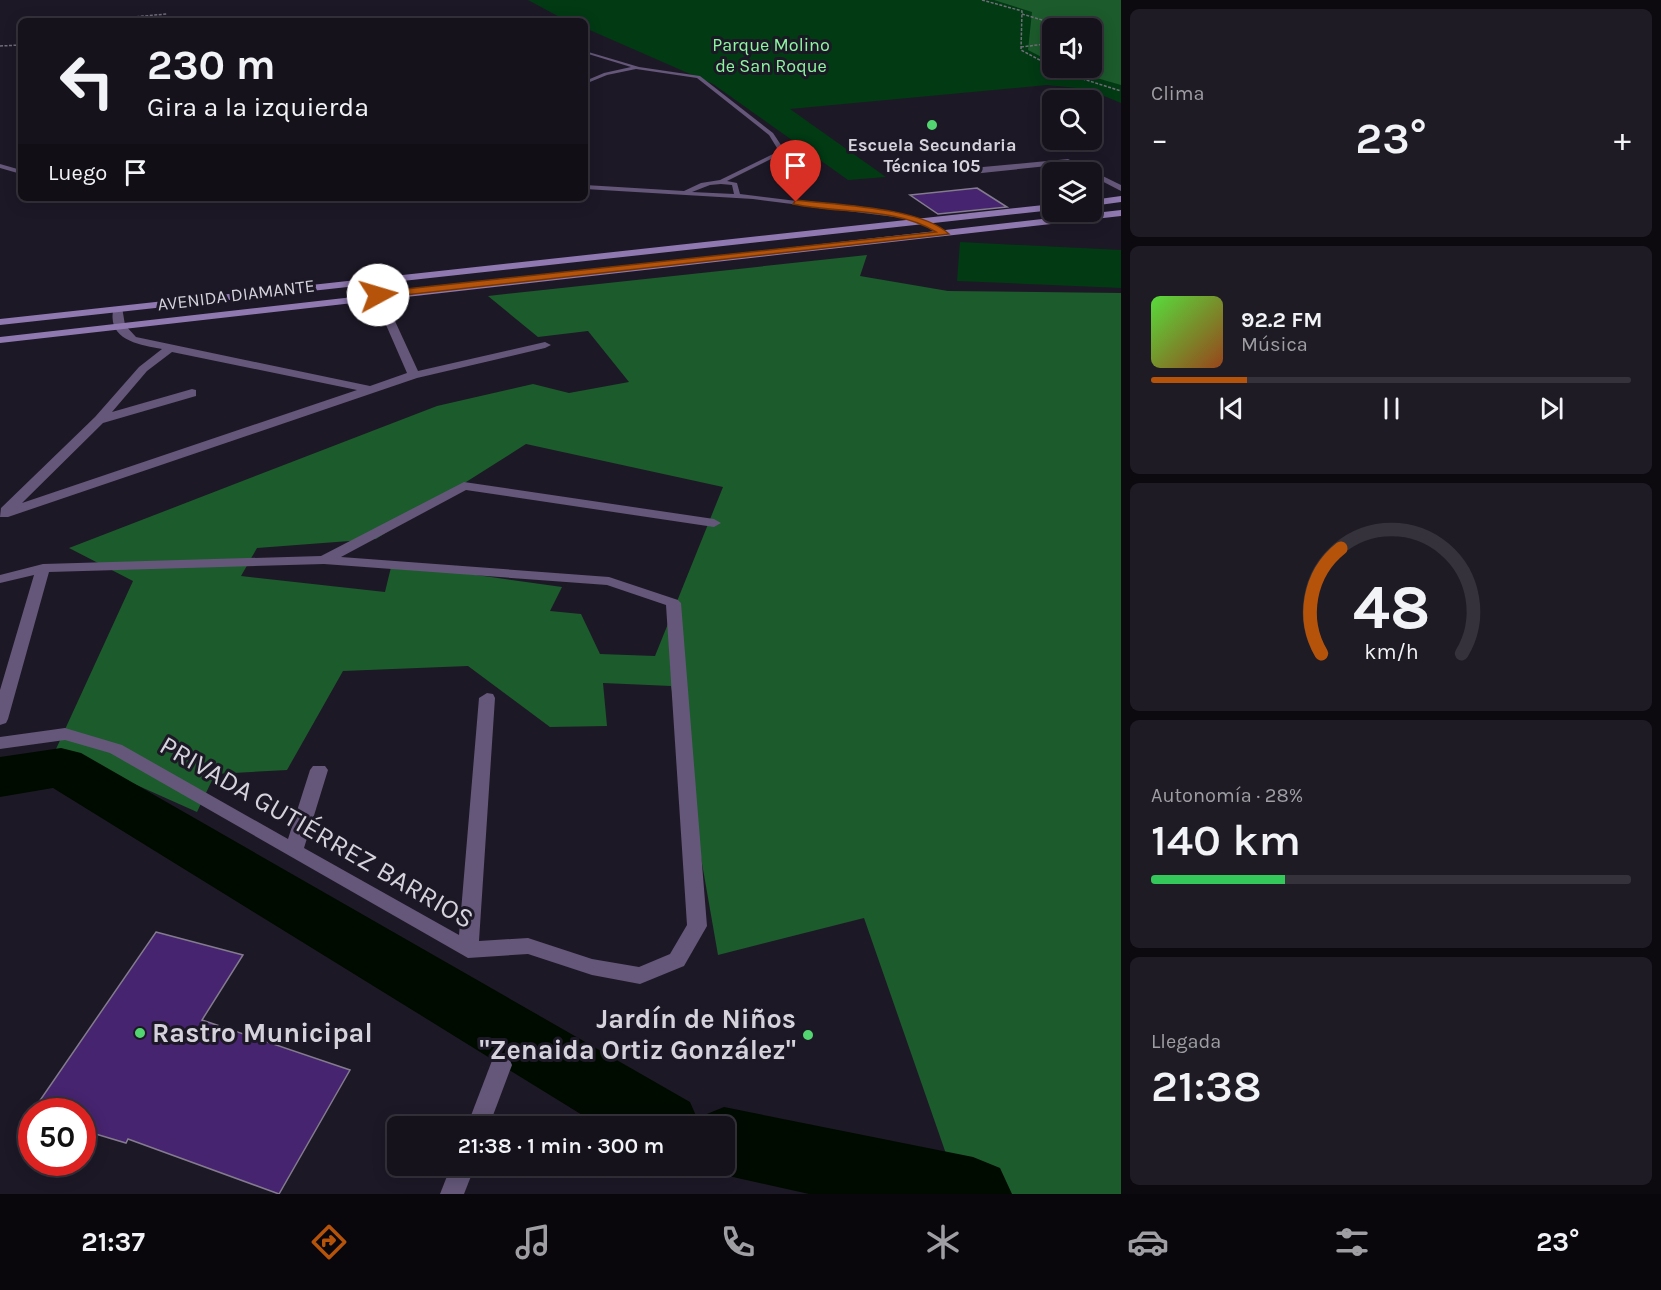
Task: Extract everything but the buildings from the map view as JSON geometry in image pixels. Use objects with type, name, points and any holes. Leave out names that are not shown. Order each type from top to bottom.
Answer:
[{"type":"main road","points":[[1102,201],[1121,200]]},
{"type":"main road","name":"AVENIDA DIAMANTE","points":[[0,322],[1042,208]]},
{"type":"main road","name":"AVENIDA DIAMANTE","points":[[1102,215],[1121,213]]},
{"type":"main road","name":"AVENIDA DIAMANTE","points":[[0,339],[1047,222]]},
{"type":"street","points":[[1051,162],[1068,160],[1072,162]]},
{"type":"street","points":[[972,171],[1042,163]]},
{"type":"street","points":[[1102,178],[1121,188]]},
{"type":"street","points":[[378,281],[378,295],[414,375]]},
{"type":"street","points":[[118,309],[120,326],[132,340],[168,350],[302,373],[373,390]]},
{"type":"street","points":[[2,516],[414,375],[545,345]]},
{"type":"street","points":[[2,516],[99,420],[143,369],[168,350]]},
{"type":"street","points":[[99,420],[192,393]]},
{"type":"street","points":[[0,579],[43,568],[324,560],[464,486],[714,522]]},
{"type":"street","name":"PRIVADA GUTIÉRREZ BARRIOS","points":[[0,742],[65,735],[116,749],[468,950],[528,946],[592,967],[640,976],[676,960],[698,926],[673,603],[609,581],[324,560]]},
{"type":"street","points":[[0,719],[43,568]]},
{"type":"street","points":[[468,950],[487,698]]},
{"type":"street","points":[[294,850],[319,770]]},
{"type":"street","points":[[482,1116],[501,1065]]},
{"type":"street","points":[[452,1194],[459,1176]]},
{"type":"lane","points":[[588,53],[638,68],[677,72],[698,77],[771,135],[780,148],[775,155],[722,181]]},
{"type":"lane","points":[[588,83],[606,74],[638,68]]},
{"type":"lane","points":[[0,166],[18,171]]},
{"type":"lane","points":[[685,193],[709,182],[722,181],[735,184],[737,196]]},
{"type":"lane","points":[[588,187],[737,196],[924,221],[945,234]]},
{"type":"path","points":[[982,0],[1008,5],[1022,11],[1021,50],[1048,66],[1121,91]]},
{"type":"path","points":[[122,18],[167,14]]},
{"type":"path","points":[[1022,14],[1042,20]]},
{"type":"path","points":[[1021,47],[1042,44]]},
{"type":"path","points":[[0,46],[18,45]]},
{"type":"green space","name":"Parque Molino de San Roque","points":[[528,0],[1121,0],[1121,103],[1102,95],[1102,90],[1047,85],[790,109],[886,177],[848,180],[713,84],[588,29],[588,18],[561,18]]},
{"type":"green space","points":[[994,0],[1121,0],[1121,85],[1097,78],[1102,78],[1102,18],[1042,18],[1042,57],[1028,50],[1032,12]]},
{"type":"green space","points":[[960,242],[1121,250],[1121,288],[957,281]]},
{"type":"green space","points":[[867,255],[860,276],[948,291],[1121,293],[1121,1194],[960,1194],[864,918],[718,955],[671,686],[603,683],[607,726],[550,727],[468,666],[343,671],[287,770],[215,774],[197,812],[56,749],[133,581],[69,548],[437,406],[533,384],[569,393],[629,382],[588,331],[538,337],[488,296]],"holes":[[[526,444],[723,487],[655,656],[600,654],[581,614],[550,611],[562,587],[392,563],[385,592],[241,576],[257,548],[376,539]]]},
{"type":"waterway","points":[[0,777],[61,767],[647,1116]]},
{"type":"waterway","points":[[735,1143],[973,1194]]},
{"type":"place","name":"Escuela Secundaria Técnica 105","points":[[932,125]]},
{"type":"place","name":"Rastro Municipal","points":[[140,1033]]},
{"type":"place","name":"Jardín de Niños \"Zenaida Ortiz González\"","points":[[808,1035]]},
{"type":"route","points":[[378,295],[945,234],[924,221],[903,216],[796,202]]}]
